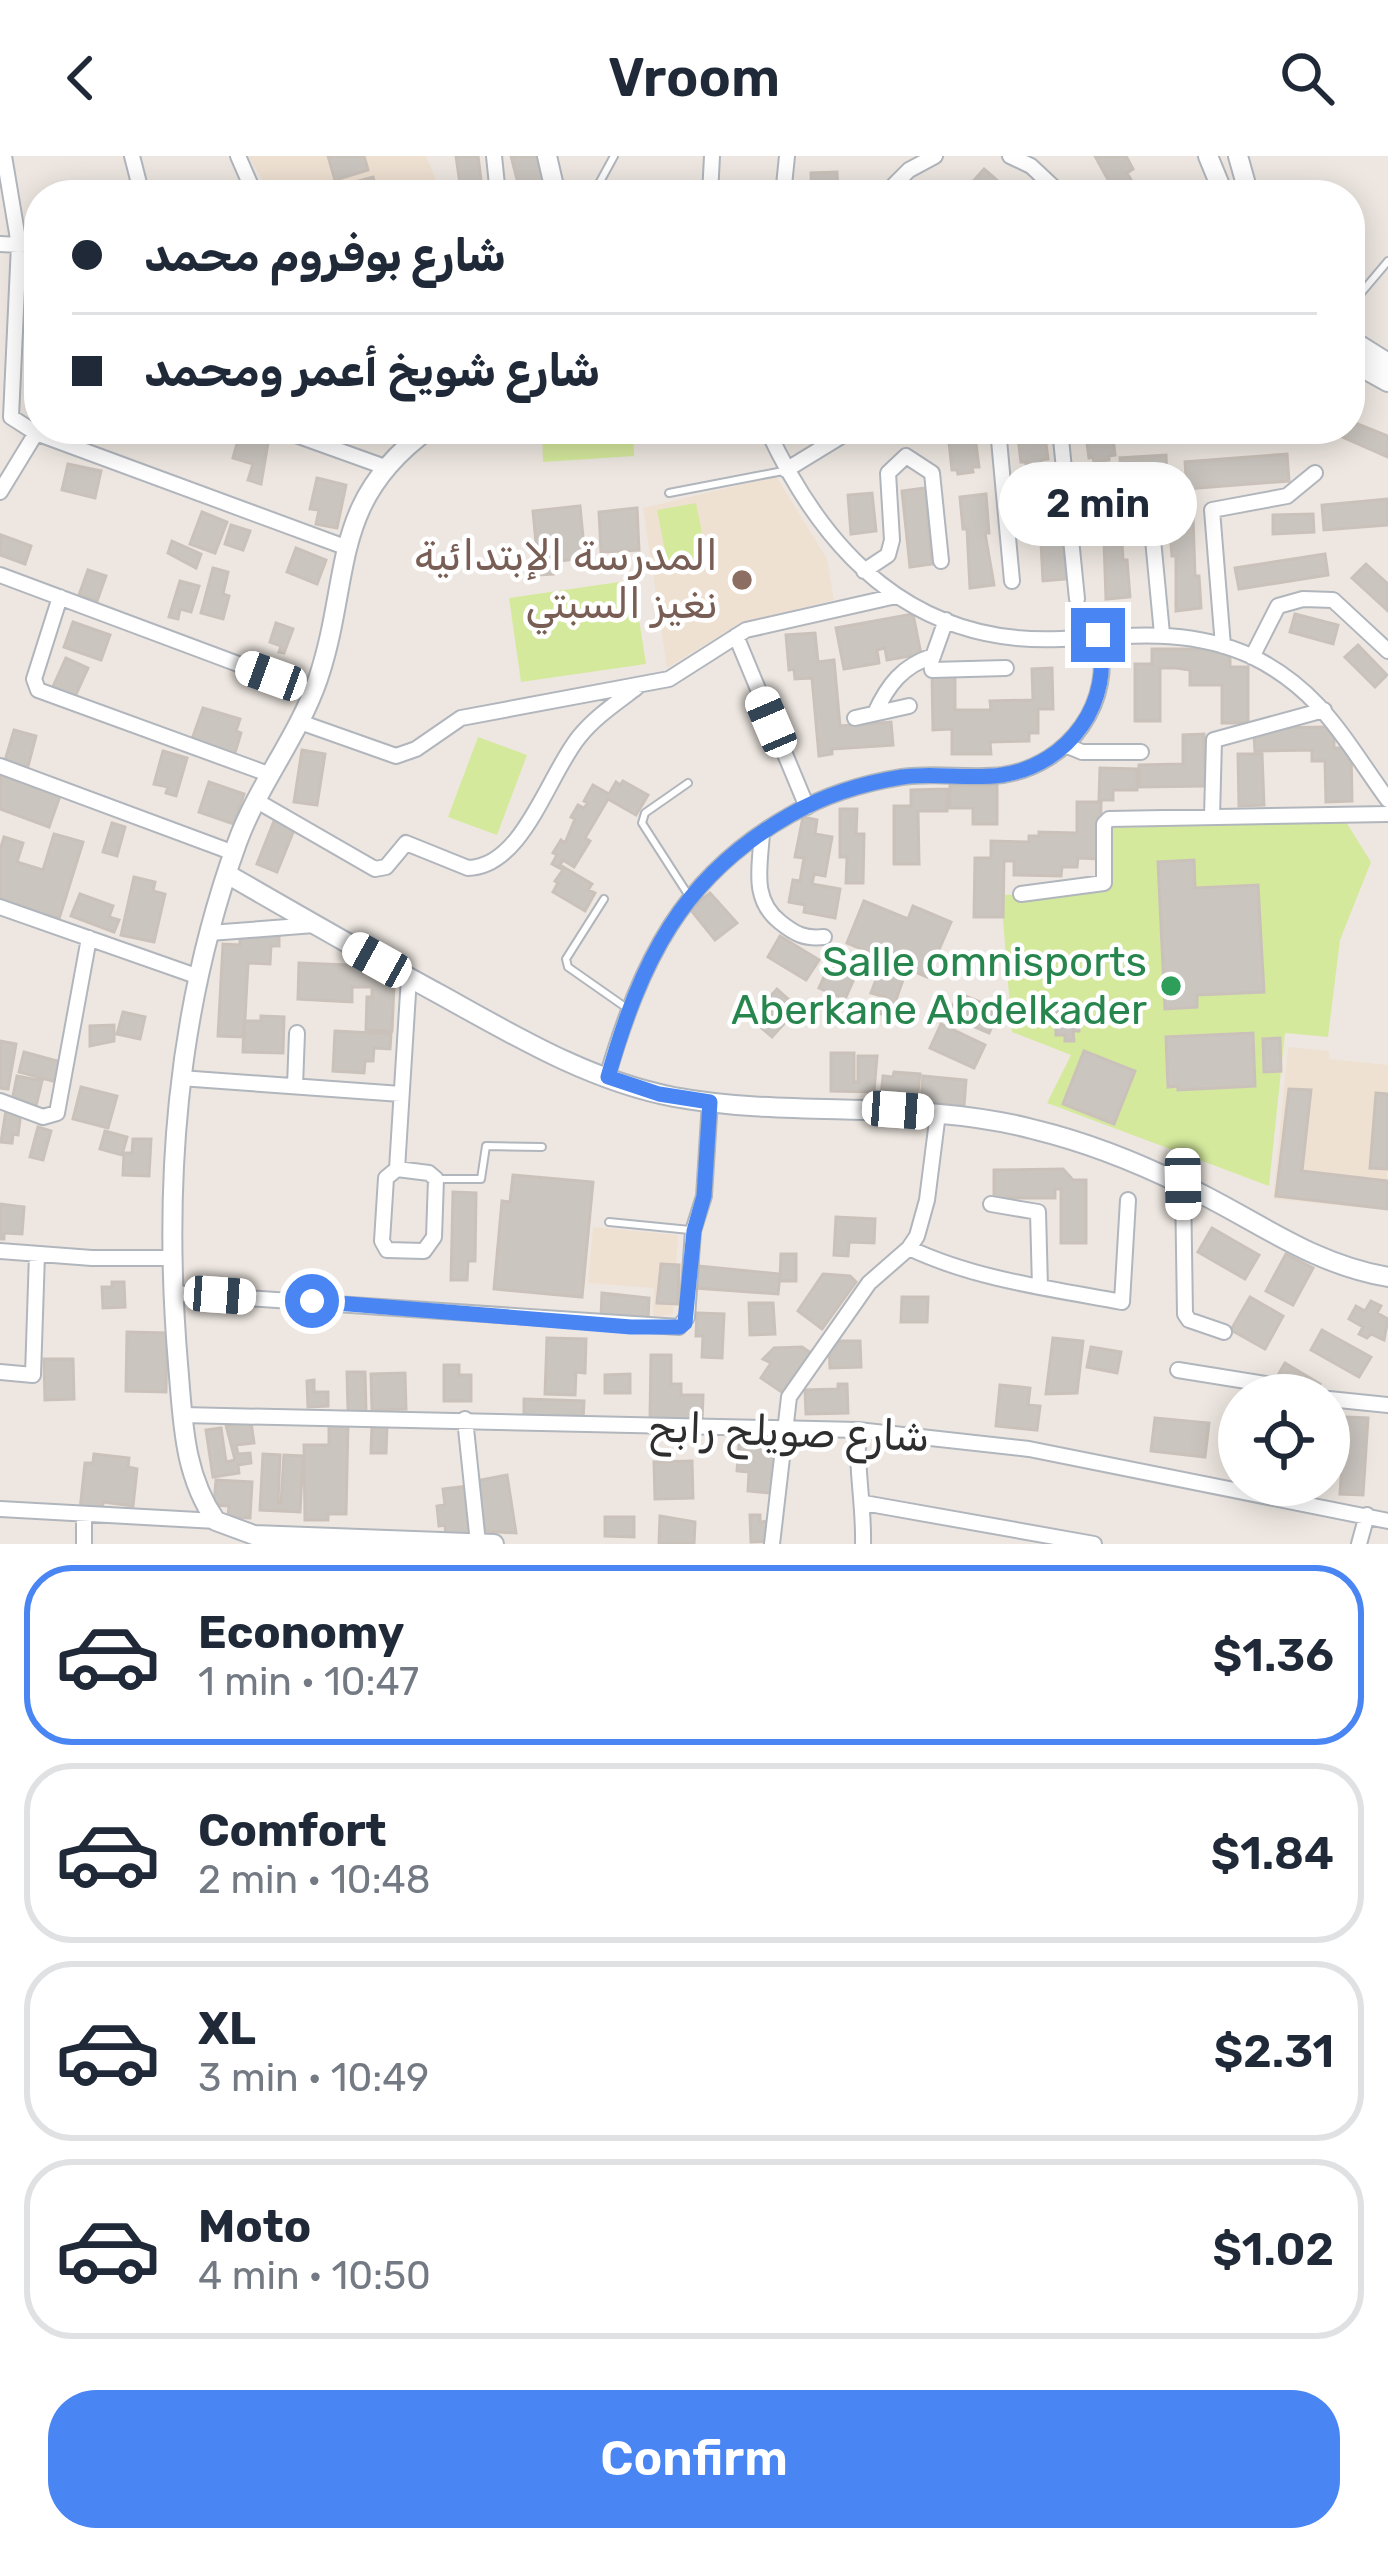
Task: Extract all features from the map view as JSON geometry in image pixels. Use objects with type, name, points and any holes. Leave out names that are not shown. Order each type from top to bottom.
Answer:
[{"type":"main road","points":[[412,444],[386,467],[353,521],[313,692],[234,853],[199,977],[180,1078],[170,1198],[182,1414],[190,1468],[216,1521],[266,1539],[494,1544]]},
{"type":"main road","points":[[227,874],[552,1055],[608,1077],[659,1094],[710,1102],[772,1109],[938,1113],[1036,1130],[1183,1184],[1287,1244],[1388,1276]]},
{"type":"street","points":[[4,156],[19,245],[5,417]]},
{"type":"street","points":[[899,180],[935,156]]},
{"type":"street","points":[[1010,156],[1048,180]]},
{"type":"street","points":[[0,244],[24,245]]},
{"type":"street","points":[[0,492],[30,444]]},
{"type":"street","points":[[72,444],[345,547]]},
{"type":"street","points":[[321,444],[386,467]]},
{"type":"street","points":[[774,444],[832,539],[896,596],[946,620],[1015,637],[1162,634],[1252,657],[1300,687],[1324,710],[1385,790]]},
{"type":"street","points":[[786,470],[826,444]]},
{"type":"street","points":[[999,444],[1012,581]]},
{"type":"street","points":[[1062,444],[1077,599]]},
{"type":"street","points":[[864,571],[888,555],[892,540],[888,473],[906,456],[932,472],[940,562]]},
{"type":"street","points":[[1222,646],[1212,510],[1287,496],[1315,473]]},
{"type":"street","points":[[1152,529],[1162,634]]},
{"type":"street","points":[[0,575],[313,692]]},
{"type":"street","points":[[300,722],[396,756],[416,749],[460,718],[669,679],[758,626],[896,596]]},
{"type":"street","points":[[60,597],[34,680],[38,690],[271,776]]},
{"type":"street","points":[[1252,657],[1278,606],[1303,599],[1333,600],[1388,651]]},
{"type":"street","points":[[946,620],[932,670],[1006,668]]},
{"type":"street","points":[[608,1077],[628,1009],[651,956],[688,896],[721,864],[807,807],[905,777],[1012,773],[1043,762],[1065,746],[1098,697],[1102,652],[1098,635]]},
{"type":"street","points":[[736,636],[807,807]]},
{"type":"street","points":[[874,713],[891,682],[914,663],[933,656]]},
{"type":"street","points":[[257,800],[375,869],[386,867],[406,843],[467,868],[478,868],[514,843],[579,736],[640,685]]},
{"type":"street","points":[[855,718],[909,706]]},
{"type":"street","points":[[1211,817],[1214,740],[1324,710]]},
{"type":"street","points":[[1065,746],[1082,752],[1141,752]]},
{"type":"street","points":[[0,766],[234,853]]},
{"type":"street","points":[[1021,894],[1103,883],[1103,824],[1108,819],[1388,814]]},
{"type":"street","points":[[762,833],[758,888],[767,911],[802,938],[824,937]]},
{"type":"street","points":[[0,907],[199,977]]},
{"type":"street","points":[[210,933],[314,925]]},
{"type":"street","points":[[0,1101],[43,1117],[56,1113],[89,938]]},
{"type":"street","points":[[397,1169],[409,977]]},
{"type":"street","points":[[295,1086],[297,1033]]},
{"type":"street","points":[[180,1078],[401,1094]]},
{"type":"street","points":[[173,1293],[680,1327],[687,1317],[694,1231],[704,1196],[710,1102]]},
{"type":"street","points":[[772,1544],[792,1390],[868,1283],[909,1248],[921,1226],[938,1113]]},
{"type":"street","points":[[397,1169],[436,1178],[434,1237],[424,1251],[387,1250],[382,1241],[386,1178],[397,1169]]},
{"type":"street","points":[[1183,1184],[1185,1314],[1223,1332]]},
{"type":"street","points":[[909,1248],[1040,1287],[1122,1302],[1128,1200]]},
{"type":"street","points":[[991,1204],[1038,1212],[1040,1287]]},
{"type":"street","points":[[0,1250],[172,1258]]},
{"type":"street","points":[[0,1372],[34,1375],[37,1254]]},
{"type":"street","points":[[1178,1370],[1218,1376]]},
{"type":"street","points":[[1350,1401],[1388,1405]]},
{"type":"street","name":"شارع صويلح رابح","points":[[182,1414],[858,1430],[1029,1449],[1388,1520]]},
{"type":"street","points":[[466,1420],[478,1543]]},
{"type":"street","points":[[858,1430],[856,1472],[864,1503],[863,1544]]},
{"type":"street","points":[[864,1503],[1094,1544]]},
{"type":"street","points":[[0,1509],[216,1521]]},
{"type":"street","points":[[84,1514],[84,1544]]},
{"type":"street","points":[[1359,1544],[1366,1515]]},
{"type":"lane","points":[[1365,288],[1388,261]]},
{"type":"lane","points":[[669,494],[786,470]]},
{"type":"lane","points":[[688,783],[645,813],[642,823],[688,896]]},
{"type":"lane","points":[[604,899],[566,959],[568,967],[628,1009]]},
{"type":"lane","points":[[436,1178],[481,1179],[485,1146],[542,1147]]},
{"type":"lane","points":[[609,1222],[694,1231]]},
{"type":"shaded area","points":[[248,156],[426,156],[436,180],[263,180]]},
{"type":"shaded area","name":"المدرسة الإبتدائية نغيز السبتي","points":[[776,476],[827,559],[834,600],[740,623],[667,668],[643,508]]},
{"type":"shaded area","points":[[1288,1047],[1329,1051],[1329,1059],[1388,1065],[1387,1210],[1273,1199]]},
{"type":"shaded area","points":[[593,1227],[678,1235],[673,1314],[653,1318],[654,1288],[588,1283]]},
{"type":"green space","points":[[542,444],[634,444],[634,456],[543,462]]},
{"type":"green space","points":[[696,503],[708,563],[669,571],[657,510]]},
{"type":"green space","points":[[633,580],[646,664],[521,682],[509,598]]},
{"type":"green space","points":[[478,737],[527,755],[497,835],[448,817]]},
{"type":"green space","name":"Salle omnisports Aberkane Abdelkader","points":[[1346,822],[1371,862],[1340,940],[1328,1037],[1285,1033],[1269,1186],[1047,1103],[1071,1055],[1012,1032],[1001,895],[1108,891],[1107,828]]},
{"type":"building","points":[[328,156],[364,156],[368,170],[335,180]]},
{"type":"building","points":[[456,156],[478,156],[481,180],[459,180]]},
{"type":"building","points":[[511,156],[537,156],[544,180],[517,180]]},
{"type":"building","points":[[1095,156],[1126,156],[1133,169],[1127,173],[1131,180],[1108,180]]},
{"type":"building","points":[[984,169],[997,180],[974,180]]},
{"type":"building","points":[[837,172],[837,180],[811,180],[811,173]]},
{"type":"building","points":[[1365,427],[1388,436],[1388,457],[1358,444],[1365,444]]},
{"type":"building","points":[[237,444],[268,444],[261,484],[248,480],[253,464],[233,458]]},
{"type":"building","points":[[949,444],[976,444],[979,467],[958,474],[952,470]]},
{"type":"building","points":[[1019,444],[1046,444],[1048,459],[1041,460],[1042,464],[1021,462]]},
{"type":"building","points":[[1087,444],[1114,444],[1115,455],[1109,460],[1089,458]]},
{"type":"building","points":[[1287,454],[1289,481],[1187,489],[1185,462]]},
{"type":"building","points":[[1166,455],[1167,480],[1122,482],[1120,458]]},
{"type":"building","points":[[68,464],[101,471],[95,498],[62,490]]},
{"type":"building","points":[[317,478],[346,485],[337,528],[316,524],[319,510],[310,509]]},
{"type":"building","points":[[925,488],[932,564],[910,567],[902,491]]},
{"type":"building","points":[[1058,488],[1067,579],[1043,581],[1033,490]]},
{"type":"building","points":[[872,493],[876,531],[851,534],[848,495]]},
{"type":"building","points":[[986,494],[989,533],[985,533],[994,585],[970,588],[960,497]]},
{"type":"building","points":[[1388,499],[1388,525],[1324,530],[1322,505]]},
{"type":"building","points":[[580,506],[585,558],[551,562],[553,574],[539,575],[533,511]]},
{"type":"building","points":[[1122,506],[1123,560],[1127,560],[1130,597],[1106,599],[1104,540],[1099,541],[1096,508]]},
{"type":"building","points":[[637,508],[639,550],[601,552],[599,512]]},
{"type":"building","points":[[202,512],[227,522],[215,553],[190,544]]},
{"type":"building","points":[[1313,514],[1314,532],[1273,534],[1273,515]]},
{"type":"building","points":[[1193,517],[1201,608],[1176,611],[1176,556],[1172,556],[1169,519]]},
{"type":"building","points":[[231,525],[250,531],[243,550],[225,544]]},
{"type":"building","points":[[1,535],[31,546],[25,564],[0,555]]},
{"type":"building","points":[[172,541],[201,554],[196,568],[168,553]]},
{"type":"building","points":[[296,548],[326,560],[317,584],[287,572]]},
{"type":"building","points":[[1325,554],[1328,575],[1239,589],[1235,568]]},
{"type":"building","points":[[1366,564],[1388,584],[1388,611],[1352,578]]},
{"type":"building","points":[[213,568],[228,572],[223,619],[201,613]]},
{"type":"building","points":[[88,570],[106,576],[97,601],[79,595]]},
{"type":"building","points":[[180,581],[199,586],[191,612],[180,609],[178,619],[169,617]]},
{"type":"building","points":[[913,614],[921,654],[887,660],[885,648],[877,650],[879,663],[844,669],[836,628]]},
{"type":"building","points":[[1295,614],[1338,625],[1333,644],[1290,632]]},
{"type":"building","points":[[73,622],[110,635],[101,660],[64,647]]},
{"type":"building","points":[[276,623],[293,629],[284,653],[279,652],[281,646],[270,642]]},
{"type":"building","points":[[815,633],[818,662],[834,660],[840,726],[891,722],[893,745],[832,749],[832,754],[819,756],[812,678],[795,679],[794,669],[789,670],[786,635]]},
{"type":"building","points":[[1358,645],[1387,675],[1375,687],[1345,657]]},
{"type":"building","points":[[1152,649],[1230,649],[1230,667],[1248,667],[1248,723],[1222,723],[1222,685],[1190,685],[1190,670],[1176,668],[1160,668],[1160,721],[1135,721],[1135,664],[1152,664]]},
{"type":"building","points":[[66,658],[88,668],[73,701],[51,691]]},
{"type":"building","points":[[1052,668],[1053,709],[1038,709],[1038,733],[1029,733],[1029,741],[990,742],[991,754],[952,754],[952,729],[933,730],[932,674],[955,673],[955,710],[991,710],[990,701],[1033,700],[1032,669]]},
{"type":"building","points":[[203,708],[240,719],[233,759],[190,745]]},
{"type":"building","points":[[1264,728],[1334,730],[1334,748],[1351,748],[1352,801],[1326,802],[1325,761],[1312,761],[1312,750],[1255,751],[1254,736],[1264,736]]},
{"type":"building","points":[[14,730],[36,736],[27,770],[4,764]]},
{"type":"building","points":[[1204,734],[1205,786],[1139,787],[1139,765],[1183,764],[1183,735]]},
{"type":"building","points":[[302,750],[325,754],[317,805],[294,802]]},
{"type":"building","points":[[163,751],[187,758],[176,796],[166,793],[168,787],[154,784]]},
{"type":"building","points":[[1238,754],[1262,754],[1264,805],[1239,806]]},
{"type":"building","points":[[1100,768],[1137,769],[1137,790],[1113,790],[1113,800],[1099,800]]},
{"type":"building","points":[[0,775],[60,796],[49,827],[0,809]]},
{"type":"building","points":[[209,782],[244,794],[234,824],[199,812]]},
{"type":"building","points":[[616,782],[648,795],[636,815],[608,799],[574,867],[563,860],[560,865],[592,884],[588,890],[595,893],[585,911],[553,892],[563,870],[552,864],[557,855],[553,853],[561,840],[565,843],[575,819],[571,817],[578,805],[584,808],[588,803],[584,801],[593,785],[609,794]]},
{"type":"building","points":[[950,785],[997,785],[997,824],[973,824],[973,808],[950,808]]},
{"type":"building","points":[[947,789],[947,811],[918,811],[919,864],[894,864],[894,806],[911,806],[911,790]]},
{"type":"building","points":[[1077,802],[1101,802],[1100,859],[1078,858],[1077,867],[1062,867],[1061,876],[1014,875],[1014,861],[1004,861],[1003,917],[974,917],[975,858],[991,858],[991,841],[1029,842],[1029,836],[1039,836],[1039,832],[1077,833]]},
{"type":"building","points":[[840,809],[857,809],[856,834],[864,834],[863,883],[846,883],[847,857],[840,857]]},
{"type":"building","points":[[276,816],[296,825],[277,872],[257,864]]},
{"type":"building","points":[[803,817],[817,820],[815,834],[832,837],[825,876],[814,874],[812,884],[840,889],[835,918],[804,912],[805,905],[789,902],[793,880],[800,881],[804,858],[795,857]]},
{"type":"building","points":[[112,823],[125,827],[117,856],[103,852]]},
{"type":"building","points":[[54,834],[83,842],[59,919],[0,901],[4,837],[23,843],[17,862],[43,870]]},
{"type":"building","points":[[1194,860],[1195,888],[1258,885],[1264,992],[1197,995],[1197,1007],[1165,1009],[1158,862]]},
{"type":"building","points":[[134,877],[155,882],[153,891],[165,894],[154,942],[121,935]]},
{"type":"building","points":[[710,893],[737,923],[715,940],[690,909]]},
{"type":"building","points":[[80,894],[113,906],[109,917],[119,920],[114,932],[71,916]]},
{"type":"building","points":[[864,901],[908,919],[913,906],[951,922],[927,977],[847,943]]},
{"type":"building","points":[[240,929],[279,931],[279,946],[271,946],[270,964],[248,963],[244,1037],[218,1036],[223,944],[240,945]]},
{"type":"building","points":[[780,936],[819,960],[806,980],[768,957]]},
{"type":"building","points":[[832,959],[858,970],[845,999],[819,988]]},
{"type":"building","points":[[299,963],[370,966],[370,971],[376,971],[376,982],[394,983],[392,1031],[366,1030],[372,987],[352,987],[352,1002],[298,999]]},
{"type":"building","points":[[880,969],[904,977],[890,1017],[879,1013],[885,997],[871,993]]},
{"type":"building","points":[[777,989],[798,1008],[772,1037],[750,1018]]},
{"type":"building","points":[[958,993],[999,1010],[989,1033],[949,1016]]},
{"type":"building","points":[[1055,1005],[1078,1005],[1079,1031],[1073,1031],[1074,1041],[1056,1035]]},
{"type":"building","points":[[123,1012],[145,1017],[140,1039],[117,1034]]},
{"type":"building","points":[[261,1016],[284,1017],[283,1053],[243,1052],[244,1021],[261,1021]]},
{"type":"building","points":[[941,1024],[985,1045],[974,1068],[930,1048]]},
{"type":"building","points":[[114,1025],[114,1041],[90,1046],[90,1026]]},
{"type":"building","points":[[335,1031],[391,1034],[390,1049],[374,1048],[373,1061],[365,1061],[364,1073],[333,1071]]},
{"type":"building","points":[[1253,1033],[1255,1086],[1168,1087],[1166,1037]]},
{"type":"building","points":[[1280,1038],[1281,1071],[1264,1072],[1263,1039]]},
{"type":"building","points":[[0,1041],[16,1044],[8,1089],[0,1088]]},
{"type":"building","points":[[1084,1051],[1135,1071],[1114,1124],[1063,1104]]},
{"type":"building","points":[[24,1052],[61,1062],[56,1082],[19,1072]]},
{"type":"building","points":[[831,1053],[854,1053],[854,1082],[858,1082],[858,1056],[877,1056],[874,1092],[831,1091]]},
{"type":"building","points":[[894,1072],[920,1074],[917,1102],[881,1098],[883,1076],[893,1077]]},
{"type":"building","points":[[17,1076],[42,1081],[36,1106],[12,1101]]},
{"type":"building","points":[[923,1076],[966,1080],[964,1106],[921,1102]]},
{"type":"building","points":[[81,1087],[117,1096],[108,1128],[73,1119]]},
{"type":"building","points":[[1289,1089],[1311,1090],[1302,1171],[1388,1181],[1388,1209],[1276,1196]]},
{"type":"building","points":[[1376,1093],[1388,1094],[1388,1169],[1370,1168]]},
{"type":"building","points":[[6,1110],[21,1112],[12,1143],[1,1142]]},
{"type":"building","points":[[38,1127],[51,1131],[43,1160],[30,1157]]},
{"type":"building","points":[[105,1131],[127,1137],[122,1155],[100,1149]]},
{"type":"building","points":[[133,1139],[151,1139],[149,1176],[123,1175],[124,1153],[132,1153]]},
{"type":"building","points":[[1063,1169],[1073,1180],[1086,1180],[1086,1243],[1061,1243],[1061,1189],[1055,1189],[1055,1198],[994,1198],[994,1170]]},
{"type":"building","points":[[513,1175],[593,1182],[582,1297],[494,1289],[502,1201],[510,1202]]},
{"type":"building","points":[[453,1192],[476,1193],[475,1261],[468,1261],[467,1280],[451,1280]]},
{"type":"building","points":[[0,1204],[24,1207],[22,1234],[4,1233],[0,1239]]},
{"type":"building","points":[[836,1217],[875,1219],[874,1243],[849,1242],[848,1256],[834,1255]]},
{"type":"building","points":[[1212,1228],[1259,1255],[1245,1279],[1198,1252]]},
{"type":"building","points":[[781,1254],[796,1254],[796,1281],[780,1281]]},
{"type":"building","points":[[1286,1254],[1313,1268],[1293,1305],[1266,1291]]},
{"type":"building","points":[[661,1264],[679,1265],[678,1304],[657,1303]]},
{"type":"building","points":[[698,1266],[780,1274],[778,1294],[696,1288]]},
{"type":"building","points":[[823,1274],[850,1276],[856,1282],[822,1329],[798,1311]]},
{"type":"building","points":[[112,1282],[124,1282],[125,1307],[103,1308],[102,1287],[112,1287]]},
{"type":"building","points":[[602,1293],[649,1298],[648,1321],[601,1317]]},
{"type":"building","points":[[902,1297],[928,1297],[927,1322],[901,1322]]},
{"type":"building","points":[[1250,1297],[1283,1316],[1265,1349],[1231,1330]]},
{"type":"building","points":[[1371,1301],[1381,1306],[1377,1313],[1388,1319],[1384,1340],[1359,1334],[1363,1327],[1349,1319],[1356,1306],[1365,1311]]},
{"type":"building","points":[[749,1303],[773,1303],[775,1334],[750,1335]]},
{"type":"building","points":[[697,1313],[724,1314],[722,1358],[702,1357]]},
{"type":"building","points":[[1322,1330],[1371,1357],[1359,1377],[1311,1350]]},
{"type":"building","points":[[127,1332],[167,1333],[166,1392],[126,1391]]},
{"type":"building","points":[[547,1338],[586,1339],[585,1373],[576,1372],[575,1395],[545,1394]]},
{"type":"building","points":[[1053,1338],[1083,1341],[1077,1393],[1046,1394]]},
{"type":"building","points":[[829,1341],[860,1341],[861,1367],[830,1368]]},
{"type":"building","points":[[802,1347],[818,1358],[792,1399],[761,1378],[771,1363],[763,1359],[774,1348]]},
{"type":"building","points":[[1091,1347],[1121,1352],[1117,1373],[1087,1367]]},
{"type":"building","points":[[651,1355],[671,1355],[671,1384],[681,1384],[681,1395],[703,1395],[702,1424],[650,1418]]},
{"type":"building","points":[[44,1359],[73,1359],[74,1399],[45,1400]]},
{"type":"building","points":[[1285,1363],[1303,1374],[1279,1374]]},
{"type":"building","points":[[444,1365],[459,1365],[459,1375],[471,1375],[471,1401],[444,1401]]},
{"type":"building","points":[[347,1372],[365,1372],[366,1411],[348,1412]]},
{"type":"building","points":[[405,1373],[406,1409],[372,1410],[371,1374]]},
{"type":"building","points":[[630,1374],[630,1393],[605,1393],[605,1375]]},
{"type":"building","points":[[314,1380],[314,1392],[328,1392],[328,1406],[308,1407],[307,1381]]},
{"type":"building","points":[[838,1384],[847,1384],[848,1413],[806,1414],[805,1390],[838,1389]]},
{"type":"building","points":[[1000,1385],[1030,1388],[1028,1405],[1040,1406],[1037,1430],[996,1426]]},
{"type":"building","points":[[524,1399],[584,1401],[583,1420],[524,1419]]},
{"type":"building","points":[[1350,1417],[1368,1418],[1363,1495],[1350,1494]]},
{"type":"building","points":[[1155,1418],[1209,1423],[1205,1457],[1151,1451]]},
{"type":"building","points":[[251,1422],[254,1443],[236,1445],[238,1454],[250,1453],[251,1463],[238,1465],[239,1473],[213,1477],[206,1430],[221,1428],[226,1462],[235,1460],[226,1425]]},
{"type":"building","points":[[329,1423],[348,1423],[346,1514],[305,1520],[304,1445],[329,1445]]},
{"type":"building","points":[[372,1424],[387,1425],[386,1453],[371,1453]]},
{"type":"building","points":[[739,1445],[786,1448],[783,1494],[748,1491],[749,1472],[737,1471]]},
{"type":"building","points":[[94,1454],[129,1458],[128,1467],[137,1469],[133,1506],[103,1502],[102,1512],[80,1510],[85,1463],[93,1463]]},
{"type":"building","points":[[263,1454],[280,1455],[278,1503],[284,1455],[303,1456],[300,1512],[260,1510]]},
{"type":"building","points":[[692,1461],[693,1498],[655,1499],[654,1462]]},
{"type":"building","points":[[507,1475],[516,1533],[482,1531],[476,1481]]},
{"type":"building","points":[[216,1480],[252,1482],[250,1518],[228,1517],[229,1506],[214,1505]]},
{"type":"building","points":[[469,1486],[474,1537],[446,1539],[437,1506],[445,1505],[443,1489]]},
{"type":"building","points":[[750,1515],[760,1515],[760,1522],[771,1521],[772,1541],[751,1542]]},
{"type":"building","points":[[660,1516],[695,1522],[694,1544],[659,1544]]},
{"type":"building","points":[[605,1517],[634,1517],[634,1537],[605,1536]]},
{"type":"place","name":"المدرسة الإبتدائية نغيز السبتي","points":[[742,580]]},
{"type":"place","name":"Salle omnisports Aberkane Abdelkader","points":[[1171,986]]},
{"type":"route","points":[[312,1301],[631,1327],[680,1327],[685,1323],[694,1231],[704,1196],[710,1102],[659,1094],[608,1077],[634,992],[661,937],[708,875],[789,815],[893,779],[1004,775],[1054,756],[1088,718],[1098,697],[1102,679],[1098,635]]}]
